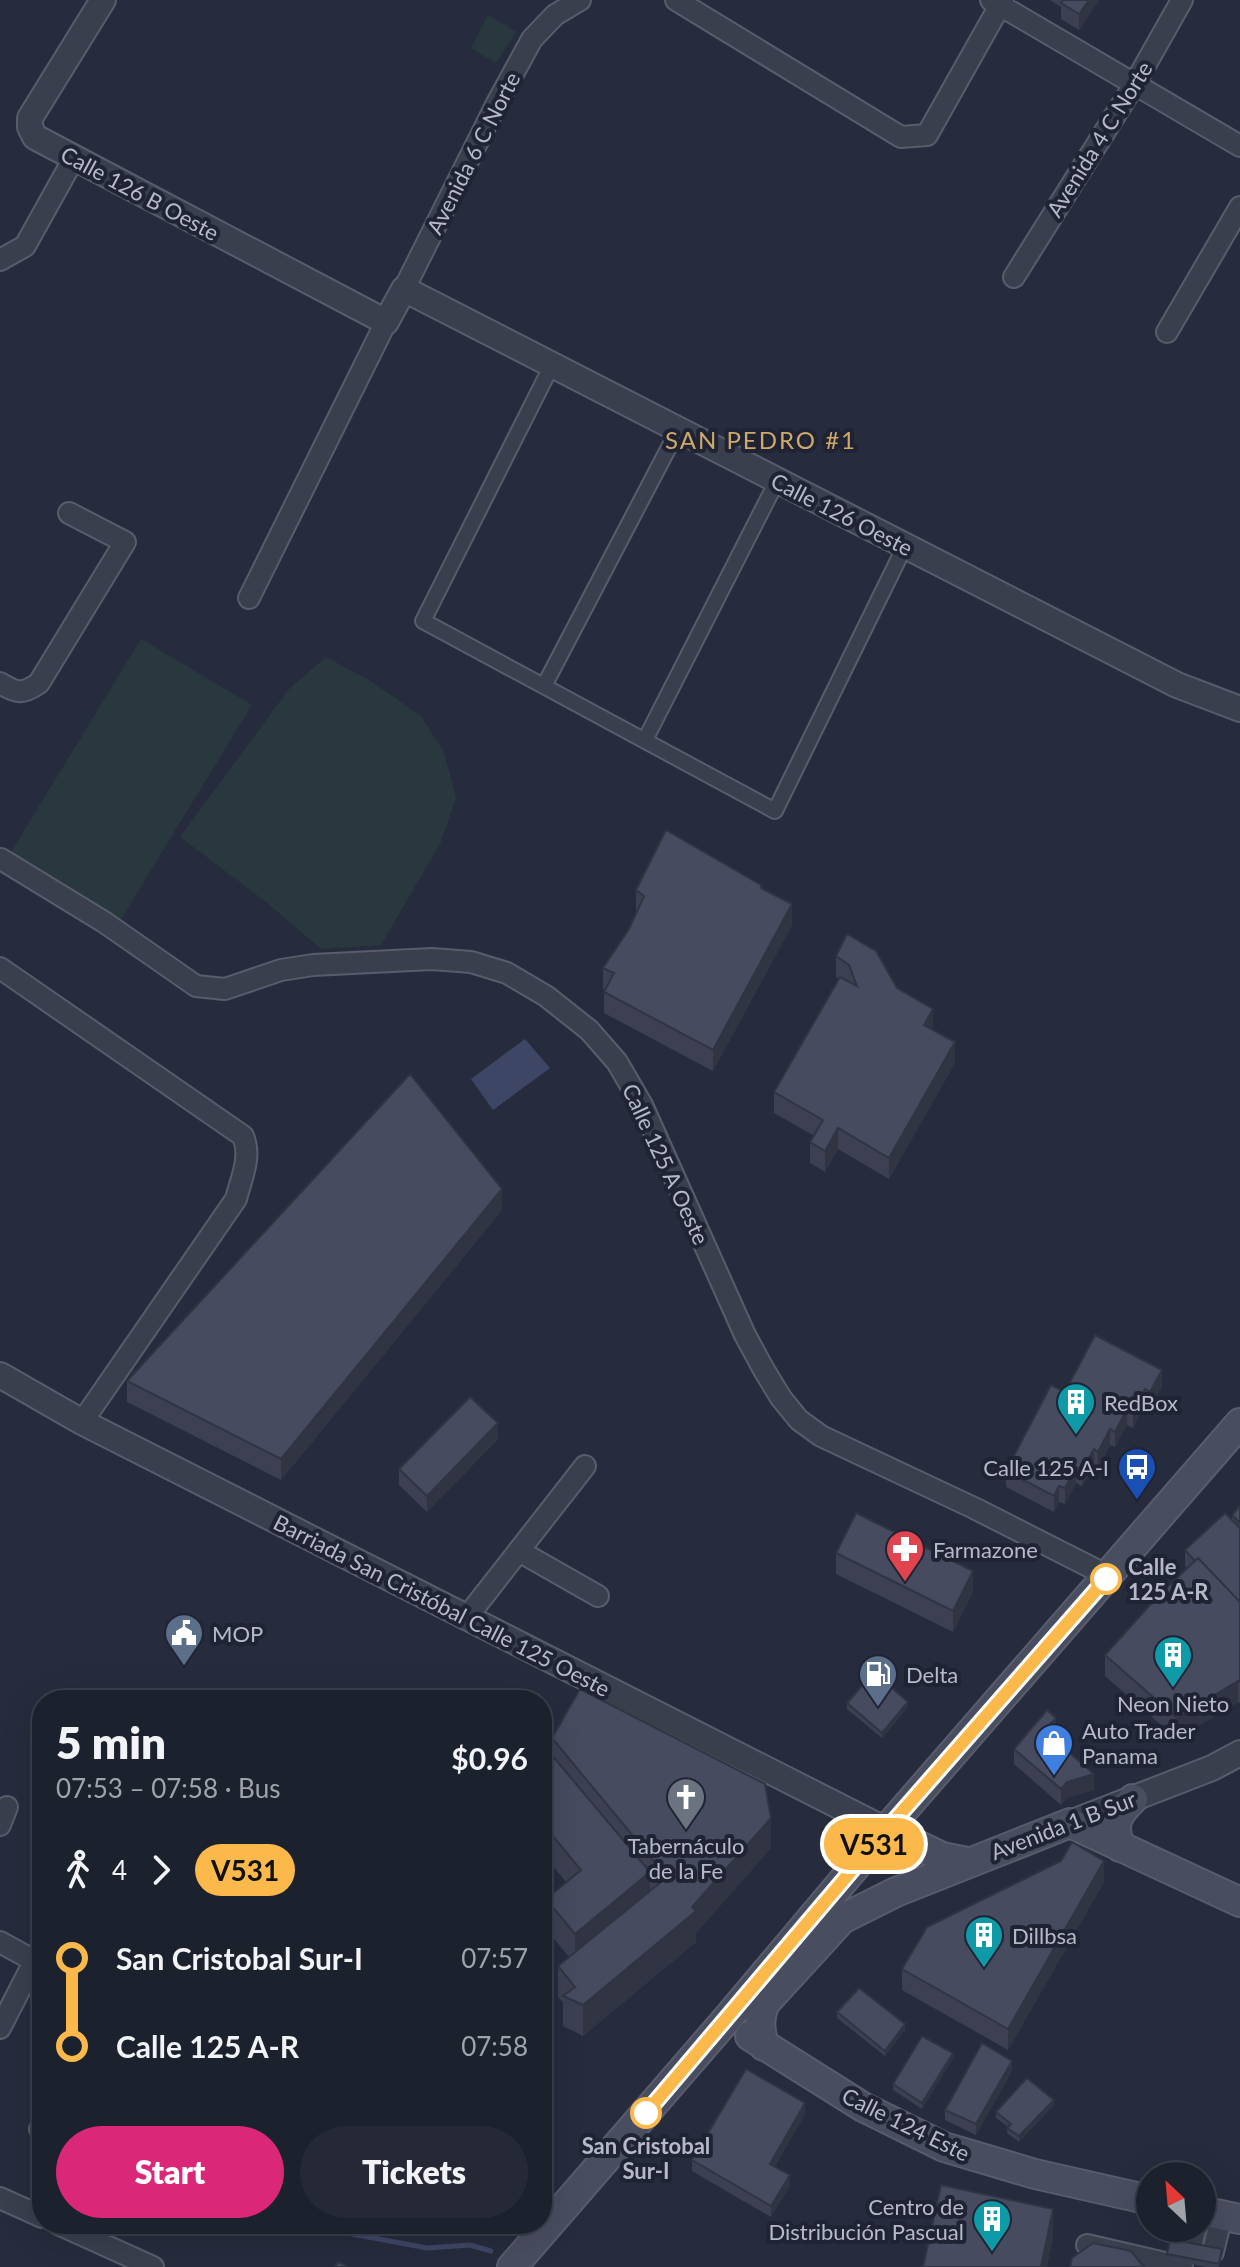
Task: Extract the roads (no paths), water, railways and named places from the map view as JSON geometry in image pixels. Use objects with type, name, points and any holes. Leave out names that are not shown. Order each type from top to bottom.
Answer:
[{"type":"main road","points":[[552,2208],[726,2020],[886,1830],[1240,1423]]},
{"type":"main road","points":[[1120,1847],[1115,1834],[1116,1821],[1133,1799]]},
{"type":"main road","points":[[1070,1823],[1240,1902]]},
{"type":"main road","name":"Avenida 1 B Sur","points":[[886,1830],[942,1857],[967,1862],[1070,1823]]},
{"type":"main road","points":[[764,2046],[760,2016],[765,2003],[842,1919],[967,1862]]},
{"type":"main road","name":"Calle 124 Este","points":[[726,2020],[863,2107],[944,2147],[1035,2174],[1136,2197]]},
{"type":"main road","points":[[512,2267],[534,2234]]},
{"type":"street","name":"Calle 126 B Oeste","points":[[103,0],[30,118],[35,137],[386,322]]},
{"type":"street","name":"Avenida 6 C Norte","points":[[386,322],[532,39],[555,15],[580,0]]},
{"type":"street","points":[[676,0],[901,137],[927,135],[998,2],[1240,146]]},
{"type":"street","name":"Avenida 4 C Norte","points":[[1014,277],[1134,85],[1182,0]]},
{"type":"street","points":[[0,260],[25,246],[74,158]]},
{"type":"street","points":[[1167,332],[1240,207]]},
{"type":"street","name":"Calle 126 Oeste","points":[[404,289],[1177,685],[1240,709]]},
{"type":"street","points":[[249,598],[386,322]]},
{"type":"street","points":[[552,365],[423,621],[775,811],[905,546]]},
{"type":"street","points":[[544,686],[678,430]]},
{"type":"street","points":[[645,740],[777,481]]},
{"type":"street","points":[[0,683],[15,691],[28,691],[39,683],[125,542],[69,513]]},
{"type":"street","name":"Calle 125 A Oeste","points":[[1,859],[104,922],[196,986],[225,989],[281,970],[313,965],[432,959],[471,962],[507,973],[546,996],[589,1030],[617,1062],[642,1105],[745,1335],[781,1398],[799,1420],[821,1436],[1108,1576]]},
{"type":"street","points":[[0,968],[243,1136],[247,1147],[236,1199],[82,1422]]},
{"type":"street","name":"Barriada San Cristóbal Calle 125 Oeste","points":[[0,1375],[82,1422],[886,1830]]},
{"type":"street","points":[[467,1617],[585,1466]]},
{"type":"street","points":[[519,1551],[598,1596]]},
{"type":"street","name":"Avenida 1 B Sur","points":[[1070,1823],[1212,1768],[1240,1753]]},
{"type":"street","points":[[0,1942],[32,1960]]},
{"type":"street","points":[[0,2028],[32,1973]]},
{"type":"street","points":[[0,2198],[32,2212]]},
{"type":"street","points":[[1213,2252],[1221,2215]]},
{"type":"street","points":[[80,2234],[153,2267]]},
{"type":"street","points":[[1087,2245],[1188,2255]]},
{"type":"water","points":[[525,1039],[550,1068],[493,1110],[471,1079]]},
{"type":"waterway","points":[[352,2234],[427,2248],[470,2245],[491,2251]]},
{"type":"place","name":"RedBox","points":[[1076,1436]]},
{"type":"place","name":"Calle 125 A-I","points":[[1137,1501]]},
{"type":"place","name":"Calle 125 A-R","points":[[1106,1579]]},
{"type":"place","name":"Farmazone","points":[[905,1583]]},
{"type":"place","name":"MOP","points":[[184,1667]]},
{"type":"place","name":"Neon Nieto","points":[[1173,1689]]},
{"type":"place","name":"Delta","points":[[878,1708]]},
{"type":"place","name":"Auto Trader Panama","points":[[1054,1777]]},
{"type":"place","name":"Tabernáculo de la Fe","points":[[686,1831]]},
{"type":"place","name":"Dillbsa","points":[[984,1969]]},
{"type":"place","name":"San Cristobal Sur-I","points":[[646,2113]]},
{"type":"place","name":"Centro de Distribución Pascual","points":[[992,2253]]},
{"type":"district","name":"SAN PEDRO #1","points":[[761,439]]}]
